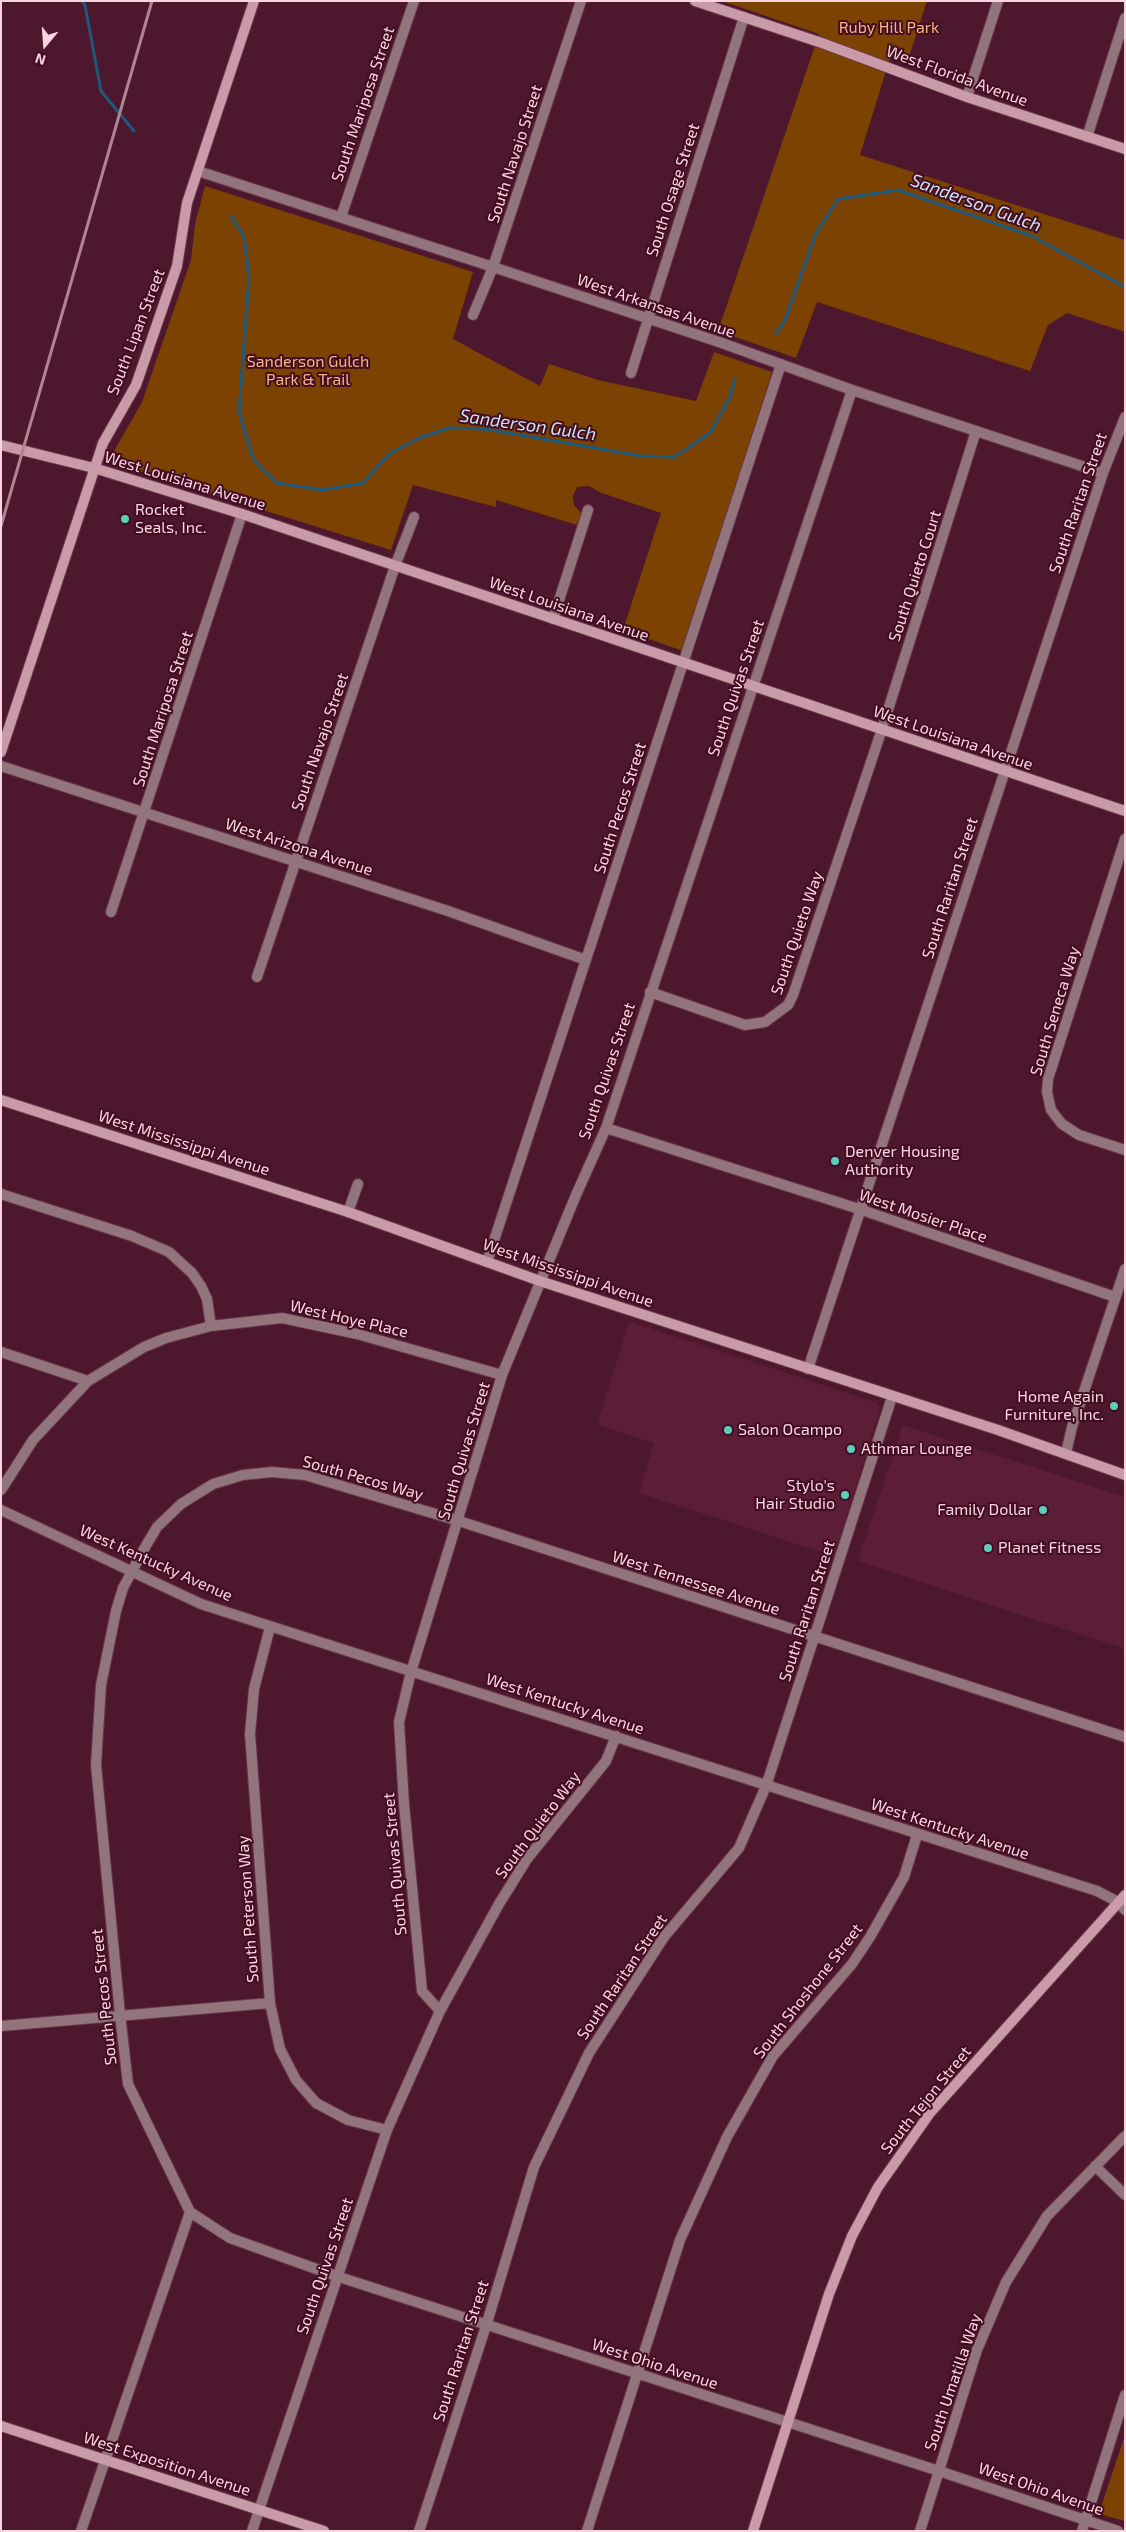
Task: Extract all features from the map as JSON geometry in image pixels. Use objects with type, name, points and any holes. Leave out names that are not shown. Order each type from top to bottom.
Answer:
[{"type":"street","name":"South Lipan Street","points":[[1,752],[102,443],[125,405],[139,376],[177,266],[188,203],[254,1]]},
{"type":"street","name":"South Mariposa Street","points":[[341,217],[414,1]]},
{"type":"street","name":"South Navajo Street","points":[[473,315],[493,267],[581,1]]},
{"type":"street","name":"West Florida Avenue","points":[[695,1],[822,43],[967,97],[1125,149]]},
{"type":"street","points":[[967,97],[998,1]]},
{"type":"street","name":"South Osage Street","points":[[630,373],[744,17]]},
{"type":"street","points":[[1087,136],[1125,18]]},
{"type":"street","name":"West Arkansas Avenue","points":[[198,171],[493,267],[781,364],[852,390],[1103,473]]},
{"type":"street","name":"South Pecos Street","points":[[487,1262],[781,364]]},
{"type":"street","name":"South Quivas Street","points":[[252,2531],[336,2276],[387,2130],[440,2011],[422,1991],[404,1804],[399,1722],[411,1672],[502,1375],[606,1128],[752,685],[852,390]]},
{"type":"street","name":"South Raritan Street","points":[[808,1369],[862,1210],[1103,473],[1125,418]]},
{"type":"street","name":"South Quieto Court","points":[[882,729],[976,431]]},
{"type":"street","name":"West Louisiana Avenue","points":[[1,445],[94,468],[242,514],[1125,810]]},
{"type":"street","points":[[553,619],[588,510]]},
{"type":"street","name":"South Mariposa Street","points":[[112,912],[242,514]]},
{"type":"street","name":"South Navajo Street","points":[[257,977],[395,566],[414,517]]},
{"type":"street","name":"South Quieto Way","points":[[650,992],[745,1024],[765,1022],[788,1005],[793,995],[882,729]]},
{"type":"street","name":"West Arizona Avenue","points":[[1,766],[295,861],[586,960]]},
{"type":"street","name":"South Seneca Way","points":[[1125,839],[1048,1079],[1047,1092],[1051,1110],[1062,1124],[1079,1135],[1125,1150]]},
{"type":"street","name":"West Mississippi Avenue","points":[[1,1100],[348,1212],[540,1281],[1125,1475]]},
{"type":"street","name":"West Mosier Place","points":[[606,1128],[862,1210],[1115,1297]]},
{"type":"street","points":[[348,1212],[358,1184]]},
{"type":"street","points":[[1,1194],[132,1236],[169,1252],[192,1273],[201,1286],[206,1299],[211,1326],[166,1338],[144,1347],[88,1381],[33,1440],[1,1490]]},
{"type":"street","points":[[1066,1454],[1072,1426],[1125,1269]]},
{"type":"street","name":"West Hoye Place","points":[[211,1326],[282,1318],[357,1334],[502,1375]]},
{"type":"street","points":[[1,1352],[88,1381]]},
{"type":"street","name":"South Raritan Street","points":[[420,2531],[486,2326],[534,2167],[589,2054],[664,1937],[738,1848],[766,1786],[892,1397]]},
{"type":"street","name":"South Pecos Way","points":[[228,1479],[272,1472],[306,1475],[458,1521]]},
{"type":"street","name":"South Pecos Street","points":[[190,2212],[128,2084],[96,1765],[101,1686],[105,1658],[116,1611],[132,1570],[158,1527],[168,1515],[201,1491],[228,1479]]},
{"type":"street","name":"West Kentucky Avenue","points":[[1,1510],[201,1604],[616,1736],[917,1835],[1097,1891],[1122,1902]]},
{"type":"street","name":"West Tennessee Avenue","points":[[458,1521],[1125,1737]]},
{"type":"street","name":"South Peterson Way","points":[[270,1626],[254,1689],[250,1734],[270,2003],[280,2049],[306,2093],[335,2114],[360,2124],[387,2130]]},
{"type":"street","name":"South Quieto Way","points":[[440,2011],[499,1904],[527,1859],[606,1761],[616,1736]]},
{"type":"street","name":"South Shoshone Street","points":[[587,2531],[680,2240],[727,2137],[773,2056],[852,1964],[870,1938],[904,1877],[917,1835]]},
{"type":"street","name":"South Tejon Street","points":[[753,2531],[829,2294],[846,2251],[882,2181],[930,2113],[1122,1902]]},
{"type":"street","points":[[1,2026],[120,2014],[270,2003]]},
{"type":"street","name":"South Umatilla Way","points":[[920,2531],[977,2350],[1006,2282],[1047,2216],[1125,2136]]},
{"type":"street","points":[[1095,2166],[1125,2196]]},
{"type":"street","points":[[81,2531],[190,2212]]},
{"type":"street","name":"West Ohio Avenue","points":[[190,2212],[230,2238],[336,2276],[486,2326],[939,2470],[1118,2531]]},
{"type":"street","points":[[1082,2531],[1125,2395]]},
{"type":"street","name":"West Exposition Avenue","points":[[1,2426],[324,2531]]},
{"type":"shaded area","points":[[629,1321],[877,1403],[880,1409],[834,1556],[639,1493],[654,1443],[597,1425]]},
{"type":"shaded area","points":[[903,1425],[1125,1497],[1125,1649],[858,1561]]},
{"type":"green space","name":"Ruby Hill Park","points":[[722,1],[927,1],[907,63],[890,58],[860,155],[1125,240],[1125,332],[1067,313],[1048,325],[1030,371],[817,302],[796,358],[718,331],[819,34]]},
{"type":"green space","name":"Sanderson Gulch Park & Trail","points":[[205,186],[473,272],[453,339],[540,386],[549,364],[598,380],[696,401],[714,352],[772,372],[683,651],[623,630],[661,513],[599,492],[589,486],[577,487],[573,496],[574,505],[581,513],[577,525],[496,500],[496,507],[413,485],[391,550],[119,465],[114,451],[142,402],[191,260],[195,224]]},
{"type":"green space","points":[[1125,2435],[1125,2521],[1103,2515],[1100,2510]]},
{"type":"waterway","name":"Sanderson Gulch","points":[[82,1],[85,5],[101,91],[134,131]]},
{"type":"waterway","name":"Sanderson Gulch","points":[[776,334],[785,320],[816,233],[838,199],[898,190],[1032,236],[1125,287]]},
{"type":"waterway","name":"Sanderson Gulch","points":[[231,216],[244,237],[249,278],[239,412],[253,459],[277,483],[323,490],[363,483],[390,453],[419,438],[449,428],[485,429],[642,456],[674,457],[710,433],[730,397],[735,379]]},
{"type":"railway","points":[[1,526],[152,1]]},
{"type":"place","name":"Rocket Seals, Inc.","points":[[125,519]]},
{"type":"place","name":"Denver Housing Authority","points":[[835,1161]]},
{"type":"place","name":"Home Again Furniture, Inc.","points":[[1114,1406]]},
{"type":"place","name":"Salon Ocampo","points":[[728,1430]]},
{"type":"place","name":"Athmar Lounge","points":[[851,1449]]},
{"type":"place","name":"Stylo's Hair Studio","points":[[845,1495]]},
{"type":"place","name":"Family Dollar","points":[[1043,1510]]},
{"type":"place","name":"Planet Fitness","points":[[988,1548]]}]
